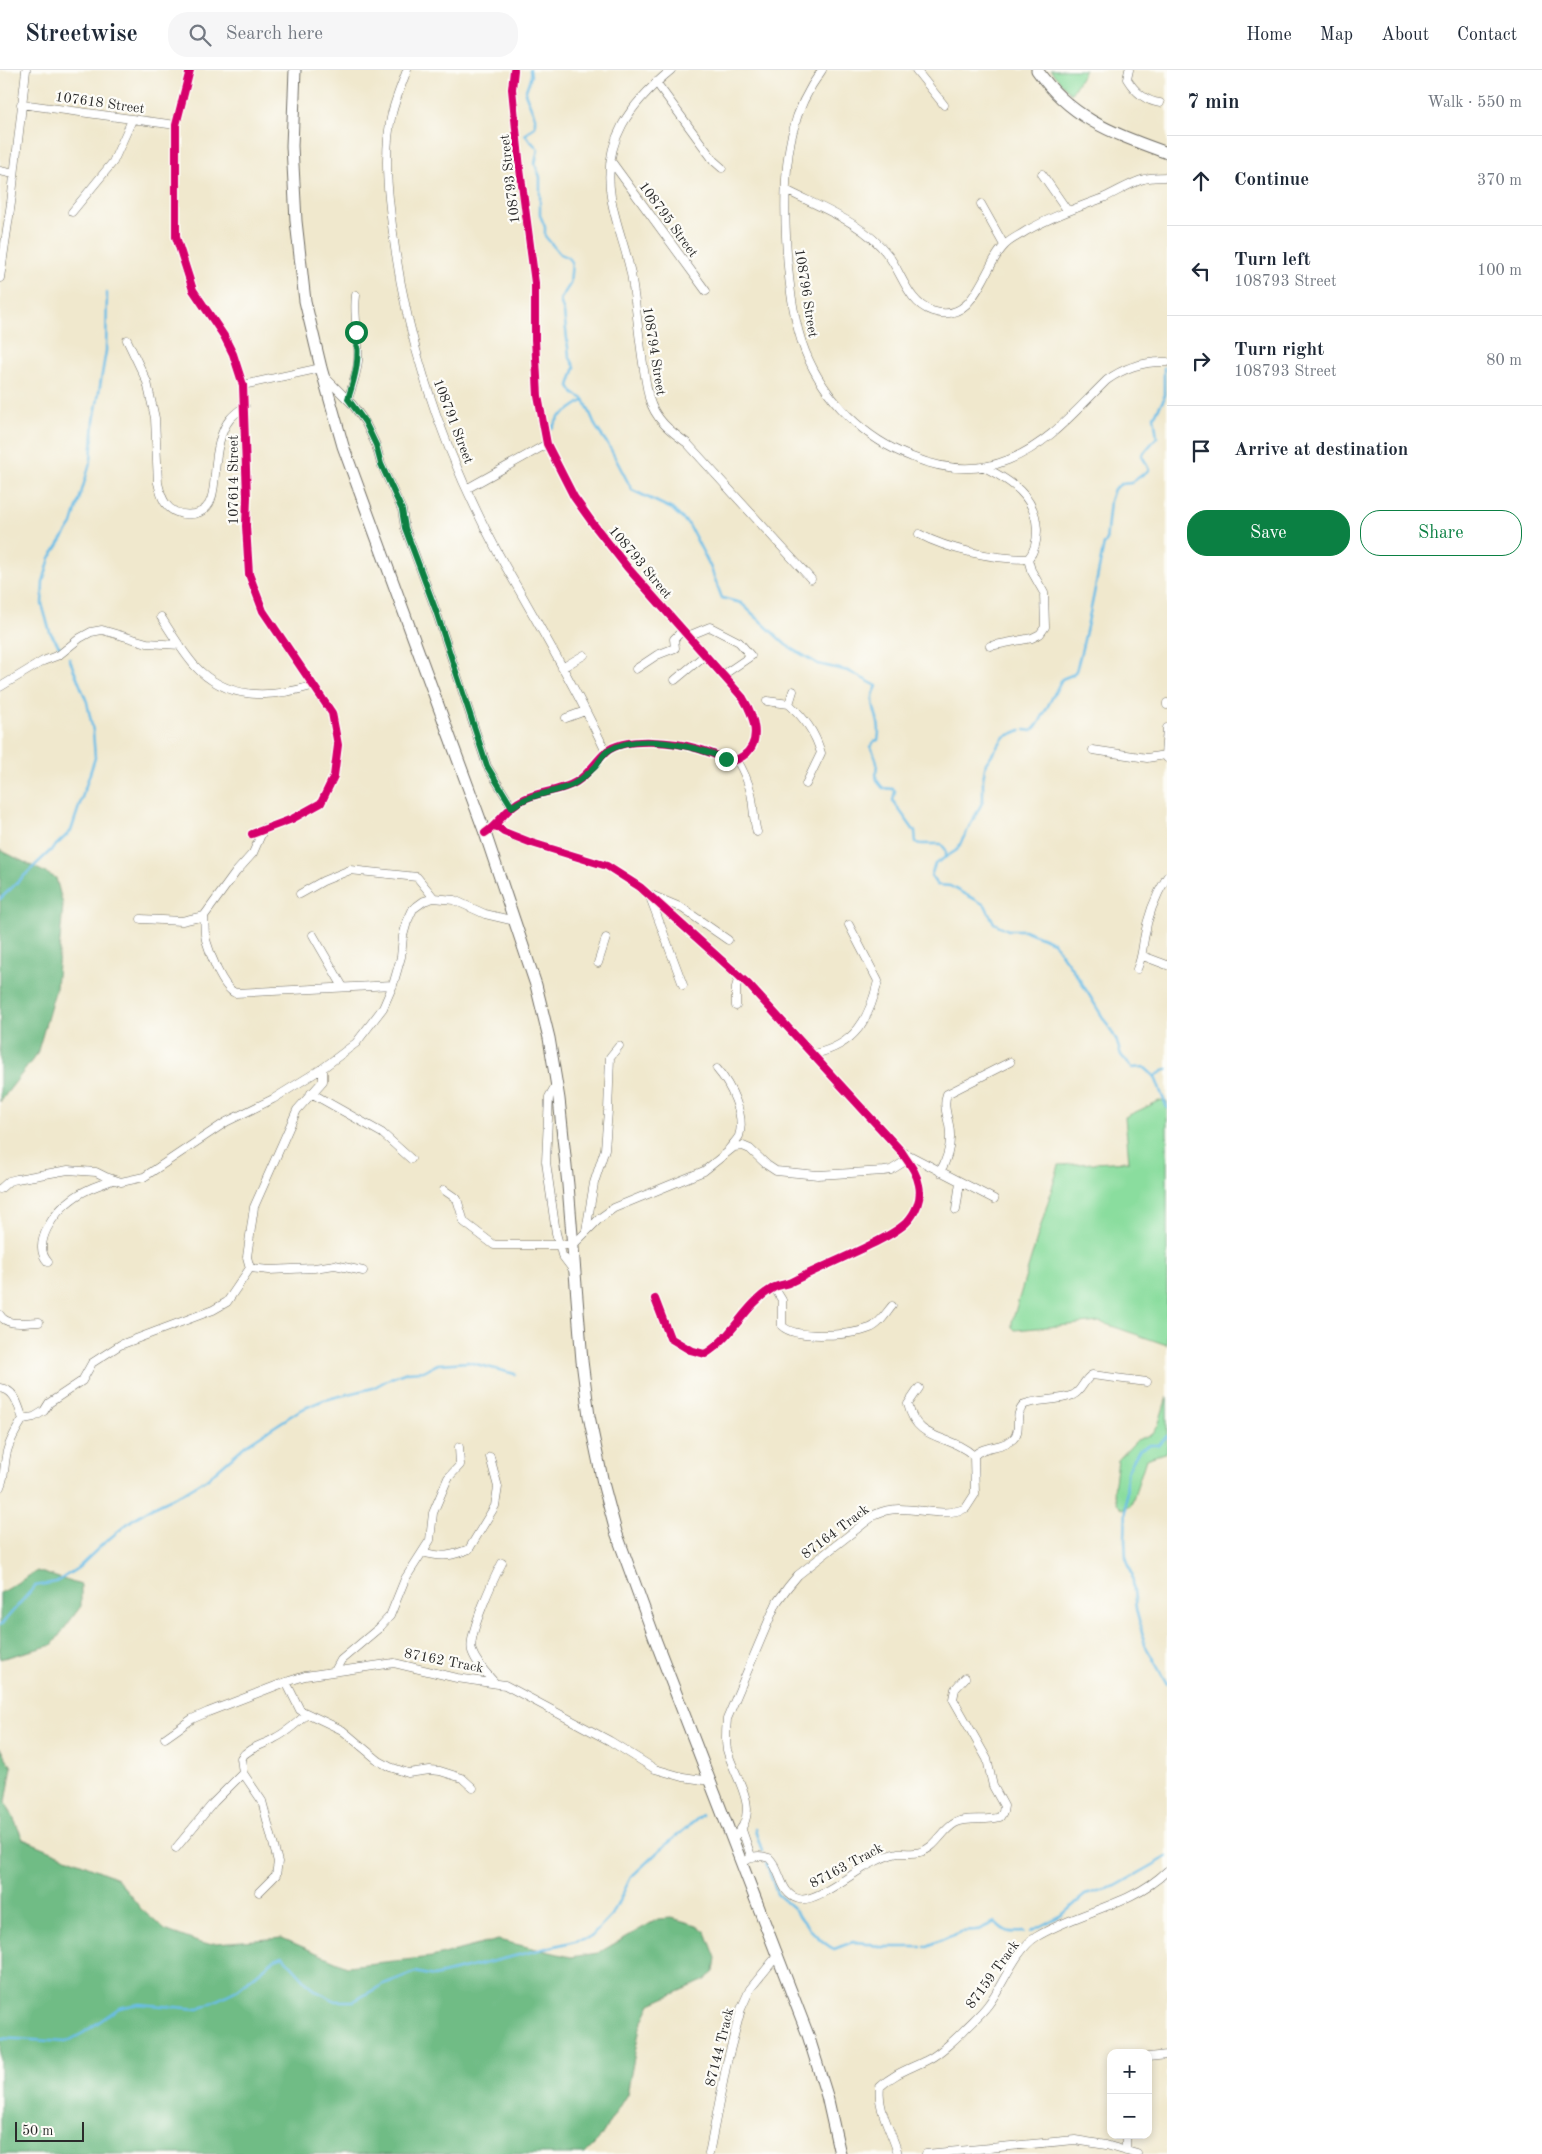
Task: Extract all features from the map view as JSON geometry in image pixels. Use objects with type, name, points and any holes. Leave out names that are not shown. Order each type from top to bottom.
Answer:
[{"type":"main road","points":[[294,70],[292,146],[296,221],[305,301],[322,371],[343,446],[485,833],[515,921],[536,985],[549,1038],[568,1185],[574,1271],[587,1397],[603,1483],[630,1571],[817,2060],[840,2154]]},
{"type":"main road","points":[[1037,70],[1062,99],[1089,120],[1114,133],[1167,152]]},
{"type":"street","points":[[0,278],[26,70]]},
{"type":"street","name":"107614 Street","points":[[190,70],[176,126],[176,237],[193,290],[224,336],[233,354],[244,385],[246,526],[249,574],[263,611],[332,713],[338,745],[334,776],[321,803],[292,819],[252,834]]},
{"type":"street","name":"108791 Street","points":[[407,70],[392,112],[388,138],[390,215],[399,277],[410,328],[433,407],[498,552],[606,752]]},
{"type":"street","name":"108793 Street","points":[[514,70],[512,77],[514,107],[536,283],[535,339],[538,396],[547,444],[574,498],[594,525],[627,567],[743,698],[751,712],[755,736],[750,751],[737,760]]},
{"type":"street","name":"108794 Street","points":[[671,70],[656,82],[636,103],[621,125],[614,138],[609,179],[611,198],[628,257],[641,357],[652,409],[665,426],[687,443],[811,578]]},
{"type":"street","name":"108796 Street","points":[[822,70],[807,94],[793,130],[789,147],[786,190],[787,252],[799,332],[805,351],[823,385],[852,420],[883,444],[902,454],[938,466],[960,469],[984,467],[1021,454],[1053,434],[1117,372],[1132,366],[1167,362]]},
{"type":"street","points":[[916,70],[944,105]]},
{"type":"street","points":[[1129,70],[1127,79],[1132,88],[1142,97],[1152,102],[1160,103]]},
{"type":"street","points":[[656,82],[714,161],[722,168]]},
{"type":"street","name":"107618 Street","points":[[21,104],[176,126]]},
{"type":"street","points":[[72,212],[113,162],[132,120]]},
{"type":"street","name":"108795 Street","points":[[611,161],[706,291]]},
{"type":"street","points":[[0,171],[14,174]]},
{"type":"street","points":[[1042,174],[1066,210]]},
{"type":"street","points":[[786,190],[837,215],[868,235],[889,256],[917,302],[933,311],[953,311],[970,301],[976,294],[1004,245],[1066,210],[1104,197],[1145,179],[1167,177]]},
{"type":"street","points":[[981,204],[1004,245]]},
{"type":"street","points":[[348,399],[359,360],[354,313],[356,295]]},
{"type":"street","points":[[127,340],[147,382],[155,418],[160,492],[166,505],[175,512],[194,514],[205,509],[209,504],[214,485],[216,460],[223,432],[230,419],[245,406]]},
{"type":"street","points":[[244,385],[322,371],[348,399],[365,422],[376,445],[381,464],[402,510],[405,528],[436,611],[487,766],[512,807]]},
{"type":"street","points":[[468,488],[547,444]]},
{"type":"street","points":[[984,467],[1017,487],[1032,505],[1036,517],[1037,539],[1032,554],[1028,559]]},
{"type":"street","points":[[919,534],[950,546],[994,557],[1028,559]]},
{"type":"street","points":[[990,646],[1032,638],[1040,634],[1045,627],[1044,593],[1031,570],[1028,559]]},
{"type":"street","points":[[160,618],[194,665],[209,678],[230,689],[249,694],[286,693],[312,686]]},
{"type":"street","points":[[636,669],[656,655],[675,648],[674,639],[685,633],[710,627],[739,642],[751,656],[723,675]]},
{"type":"street","points":[[0,687],[43,661],[59,655],[80,638],[95,631],[102,630],[147,643],[180,645]]},
{"type":"street","points":[[562,668],[584,655]]},
{"type":"street","points":[[676,680],[705,655]]},
{"type":"street","points":[[789,704],[793,691]]},
{"type":"street","points":[[767,701],[789,704],[806,720],[817,738],[821,753],[806,784]]},
{"type":"street","points":[[566,718],[585,710]]},
{"type":"street","points":[[1093,750],[1148,758],[1166,757],[1167,728]]},
{"type":"street","points":[[485,833],[496,826],[512,807],[528,797],[576,783],[595,766],[606,752],[624,744],[642,742],[698,748],[726,759],[737,760],[744,771],[752,794],[756,832]]},
{"type":"street","points":[[496,826],[504,832],[532,843],[606,866],[632,880],[739,977],[814,1054],[901,1151],[916,1174],[920,1184],[918,1204],[908,1221],[885,1238],[789,1283],[774,1287],[759,1299],[715,1347],[705,1354],[690,1350],[670,1338],[655,1299]]},
{"type":"street","points":[[264,828],[253,853],[236,872],[204,916],[206,939],[216,967],[226,987],[231,991],[241,993],[393,985]]},
{"type":"street","points":[[300,894],[315,884],[350,870],[417,877],[434,898]]},
{"type":"street","points":[[1137,969],[1143,956],[1148,920],[1167,877]]},
{"type":"street","points":[[649,895],[660,897],[682,908],[728,940]]},
{"type":"street","points":[[649,895],[683,985]]},
{"type":"street","points":[[0,1190],[9,1181],[68,1170],[96,1172],[121,1182],[144,1177],[154,1172],[170,1157],[210,1134],[226,1122],[273,1099],[322,1068],[356,1043],[383,1008],[393,985],[401,957],[403,936],[410,916],[418,904],[434,898],[454,900],[485,914],[515,921]]},
{"type":"street","points":[[141,919],[182,921],[204,916]]},
{"type":"street","points":[[814,1054],[839,1046],[858,1030],[866,1015],[877,985],[878,981],[849,926]]},
{"type":"street","points":[[313,935],[343,987]]},
{"type":"street","points":[[598,963],[606,938]]},
{"type":"street","points":[[1143,956],[1167,965]]},
{"type":"street","points":[[736,1006],[736,987],[739,977]]},
{"type":"street","points":[[586,1231],[594,1183],[605,1149],[610,1057],[619,1046]]},
{"type":"street","points":[[940,1172],[948,1154],[950,1127],[945,1103],[947,1094],[1010,1062]]},
{"type":"street","points":[[0,1487],[5,1475],[8,1449],[16,1428],[23,1419],[34,1417],[44,1411],[49,1404],[82,1381],[92,1363],[120,1345],[228,1302],[250,1268],[247,1257],[254,1207],[296,1110],[323,1081],[322,1068]]},
{"type":"street","points":[[717,1069],[727,1080],[740,1116],[739,1136],[726,1152]]},
{"type":"street","points":[[556,1084],[549,1097],[546,1154],[552,1213],[559,1245],[562,1255],[574,1271]]},
{"type":"street","points":[[311,1093],[382,1134],[410,1159]]},
{"type":"street","points":[[444,1190],[457,1199],[462,1219],[468,1226],[490,1243],[502,1246],[572,1245],[614,1208],[704,1171],[734,1147],[743,1146],[750,1149],[766,1165],[776,1171],[818,1175],[891,1170],[907,1160]]},
{"type":"street","points":[[901,1151],[994,1200]]},
{"type":"street","points":[[48,1262],[43,1257],[42,1244],[45,1234],[58,1210],[72,1198],[113,1180]]},
{"type":"street","points":[[956,1210],[960,1182]]},
{"type":"street","points":[[250,1268],[269,1270],[335,1265],[364,1271]]},
{"type":"street","points":[[774,1287],[782,1300],[782,1326],[788,1331],[799,1334],[854,1332],[872,1328],[892,1306]]},
{"type":"street","points":[[0,1316],[3,1320],[9,1322],[39,1322]]},
{"type":"street","points":[[919,1388],[908,1404],[914,1422],[920,1429],[958,1444],[974,1456],[979,1451],[1006,1444],[1015,1438],[1017,1416],[1021,1407],[1025,1404],[1073,1395],[1080,1390],[1085,1380],[1092,1375],[1147,1382]]},
{"type":"street","points":[[0,1388],[8,1390],[14,1397],[23,1419]]},
{"type":"street","points":[[335,1671],[344,1658],[390,1616],[405,1579],[432,1535],[433,1513],[448,1478],[460,1465],[459,1447]]},
{"type":"street","name":"87164 Track","points":[[742,1830],[747,1817],[744,1795],[727,1749],[725,1732],[727,1719],[777,1602],[798,1575],[876,1514],[884,1510],[898,1508],[945,1512],[966,1508],[975,1494],[974,1456]]},
{"type":"street","points":[[423,1552],[438,1557],[449,1556],[469,1549],[495,1506],[498,1487],[490,1457]]},
{"type":"street","points":[[494,1682],[478,1664],[471,1645],[492,1582],[502,1563]]},
{"type":"street","name":"87162 Track","points":[[165,1738],[192,1719],[286,1682],[306,1676],[394,1663],[457,1678],[494,1682],[521,1693],[610,1741],[655,1768],[683,1777],[710,1781]]},
{"type":"street","name":"87163 Track","points":[[751,1856],[761,1855],[771,1859],[783,1886],[789,1894],[799,1899],[809,1899],[822,1894],[884,1857],[922,1852],[956,1823],[1000,1816],[1004,1806],[993,1786],[987,1759],[954,1699],[955,1689],[965,1678]]},
{"type":"street","points":[[286,1682],[297,1706],[307,1714],[342,1730],[379,1761],[408,1773],[430,1770],[440,1771],[462,1778],[473,1788]]},
{"type":"street","points":[[259,1892],[276,1876],[278,1862],[262,1801],[243,1773],[241,1758],[244,1754],[281,1734],[307,1714]]},
{"type":"street","points":[[176,1848],[214,1802],[243,1773]]},
{"type":"street","points":[[732,1839],[742,1830],[751,1856],[742,1864]]},
{"type":"street","name":"87159 Track","points":[[898,2154],[894,2138],[880,2106],[880,2087],[886,2081],[931,2058],[965,2029],[988,2005],[1012,1965],[1034,1938],[1066,1921],[1109,1906],[1148,1887],[1167,1871]]},
{"type":"street","name":"87144 Track","points":[[709,2154],[727,2062],[741,2009],[750,1989],[778,1956]]},
{"type":"street","points":[[1152,2057],[1167,2055]]},
{"type":"street","points":[[1126,2139],[1126,2151]]},
{"type":"street","points":[[926,2154],[993,2151],[1075,2140],[1106,2145],[1137,2154]]},
{"type":"green space","points":[[1050,70],[1085,70],[1071,94]]},
{"type":"green space","points":[[0,850],[56,878],[63,905],[56,988],[37,1054],[0,1102]]},
{"type":"green space","points":[[1159,1101],[1167,1102],[1167,1345],[1100,1322],[1015,1330],[1012,1327],[1012,1322],[1059,1165],[1129,1161],[1125,1117]]},
{"type":"green space","points":[[1167,1397],[1167,1452],[1146,1459],[1131,1505],[1122,1509],[1117,1504],[1114,1490],[1118,1460],[1137,1440],[1153,1434],[1158,1426]]},
{"type":"green space","points":[[37,1571],[81,1585],[81,1606],[52,1645],[0,1659],[0,1593]]},
{"type":"green space","points":[[0,1748],[12,1767],[6,1802],[23,1839],[117,1878],[141,1909],[165,1930],[203,1944],[282,1938],[347,1966],[432,1957],[498,1940],[571,1957],[598,1953],[658,1919],[672,1918],[697,1925],[706,1932],[716,1958],[714,1972],[703,1981],[651,2004],[640,2027],[627,2094],[598,2141],[585,2154],[0,2154]]},
{"type":"waterway","points":[[530,70],[531,76],[525,93],[535,117],[535,126],[525,135],[538,149],[535,164],[540,177],[540,215],[545,227],[545,236],[560,254],[572,262],[570,284],[560,300],[564,313],[569,356],[575,367],[569,386],[574,394],[584,399],[596,427],[609,446],[632,490],[672,509],[689,525],[710,566],[722,598],[741,603],[786,645],[818,664],[848,671],[877,686],[873,694],[873,702],[879,734],[878,740],[874,741],[871,747],[877,762],[877,779],[883,788],[895,791],[893,801],[915,832],[916,842],[919,844],[941,844],[946,850],[946,857]]},
{"type":"waterway","points":[[61,649],[50,632],[42,604],[43,582],[50,558],[72,524],[91,460],[94,421],[106,351],[107,293]]},
{"type":"waterway","points":[[1166,352],[1167,348]]},
{"type":"waterway","points":[[1025,730],[1032,731],[1039,723],[1062,679],[1076,671],[1106,542],[1110,501],[1114,489],[1121,484],[1131,483],[1149,470],[1142,455],[1157,437],[1154,416],[1164,399],[1164,367]]},
{"type":"waterway","points":[[552,428],[559,417],[584,400]]},
{"type":"waterway","points":[[0,899],[71,831],[95,758],[93,731],[87,702],[69,658]]},
{"type":"waterway","points":[[1021,730],[1004,737],[986,763],[983,779],[983,801],[957,850],[935,864],[931,876],[937,885],[950,886],[985,905],[994,923],[1008,930],[1024,930],[1053,942],[1080,980],[1116,1039],[1121,1055],[1132,1068],[1144,1067],[1155,1077],[1167,1108]]},
{"type":"waterway","points":[[1155,1076],[1167,1069]]},
{"type":"waterway","points":[[0,1626],[35,1586],[56,1582],[78,1568],[132,1520],[208,1478],[246,1445],[300,1410],[324,1400],[373,1388],[407,1372],[423,1371],[438,1364],[468,1362],[515,1374]]},
{"type":"waterway","points":[[1167,1436],[1158,1445],[1150,1445],[1139,1450],[1127,1472],[1125,1540],[1126,1557],[1132,1573],[1136,1609],[1145,1645],[1167,1684]]},
{"type":"waterway","points":[[0,2038],[66,2042],[83,2033],[119,2008],[139,2004],[199,2009],[237,1990],[275,1959],[283,1956],[314,1990],[336,2001],[354,2001],[384,1984],[415,1972],[434,1976],[591,1937],[612,1915],[631,1877],[702,1815]]},
{"type":"waterway","points":[[755,1829],[762,1851]]},
{"type":"waterway","points":[[1031,1931],[1062,1915],[1085,1895],[1116,1886],[1167,1857]]},
{"type":"waterway","points":[[766,1862],[777,1894],[793,1908]]},
{"type":"waterway","points":[[795,1910],[817,1937],[834,1949],[853,1942],[868,1943],[878,1947],[921,1947]]},
{"type":"waterway","points":[[925,1947],[960,1932],[976,1931],[995,1922],[1008,1932],[1024,1932]]},
{"type":"cycle path","points":[[190,70],[176,125],[176,237],[193,290],[224,336],[233,354],[243,385],[249,574],[263,611],[332,713],[338,745],[334,776],[321,803],[292,819],[252,834]]},
{"type":"cycle path","points":[[485,833],[522,800],[563,788],[576,782],[606,752],[614,747],[638,742],[678,744],[699,749],[732,761],[737,760],[749,750],[755,736],[753,721],[743,698],[627,567],[594,525],[574,497],[547,444],[538,396],[535,283],[512,89],[514,70]]},
{"type":"cycle path","points":[[496,826],[504,832],[532,843],[607,866],[640,887],[748,984],[901,1151],[918,1180],[920,1195],[915,1210],[906,1223],[886,1237],[864,1248],[791,1282],[773,1288],[754,1303],[723,1339],[705,1354],[690,1350],[670,1338],[655,1299]]},
{"type":"route","points":[[356,332],[359,360],[348,399],[365,422],[376,445],[381,464],[402,510],[405,528],[436,611],[487,766],[512,807],[528,797],[566,787],[580,780],[606,752],[624,744],[642,742],[674,744],[698,748],[726,759]]}]
